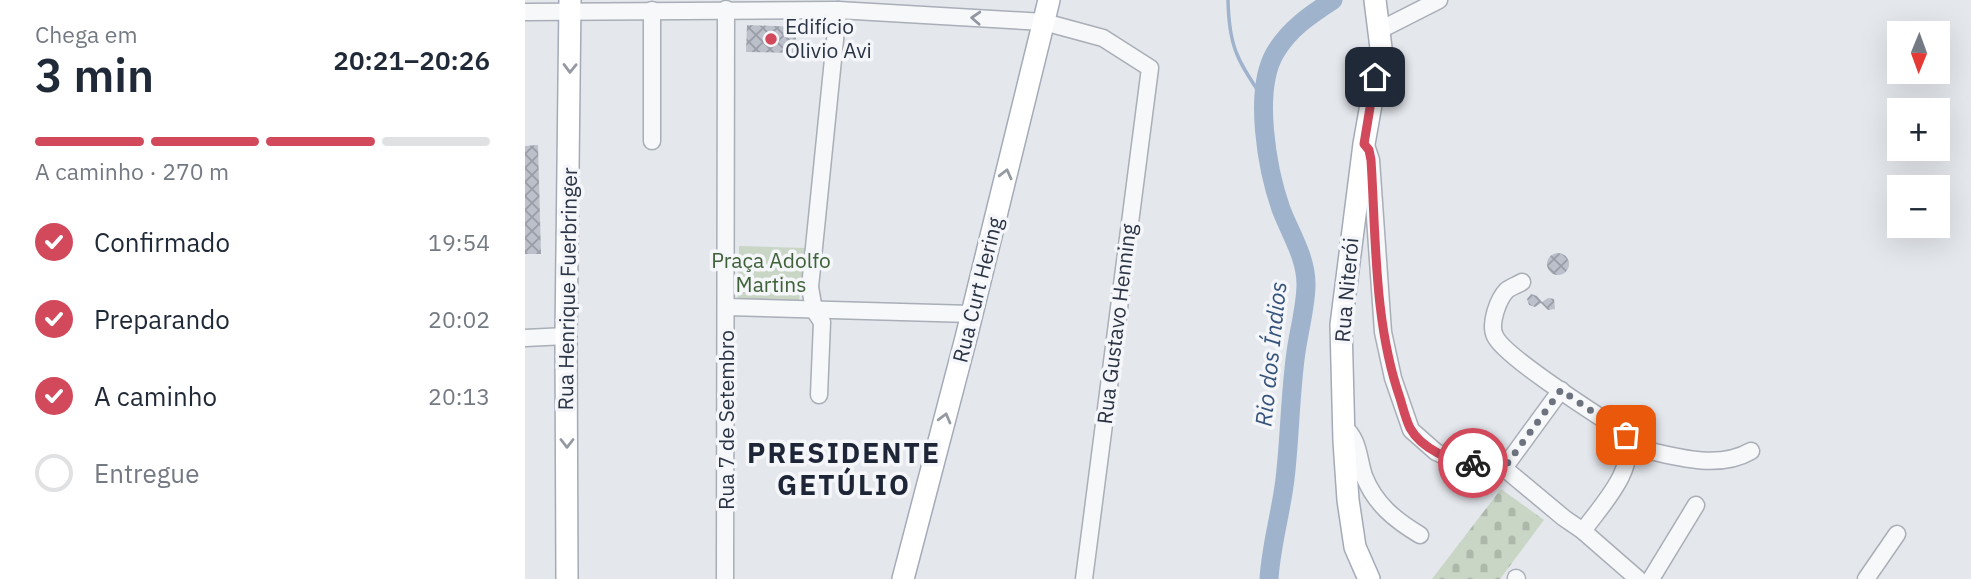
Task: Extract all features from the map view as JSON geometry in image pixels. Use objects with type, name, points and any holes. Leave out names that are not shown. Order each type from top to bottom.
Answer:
[{"type":"main road","name":"Rua Curt Hering","points":[[903,579],[1049,0]]},
{"type":"main road","name":"Rua Niterói","points":[[1369,579],[1359,558],[1351,524],[1343,426],[1341,315],[1364,144],[1381,48],[1375,0]]},
{"type":"main road","name":"Rua Henrique Fuerbringer","points":[[567,579],[566,336],[570,5]]},
{"type":"street","points":[[1380,30],[1439,0]]},
{"type":"street","points":[[525,12],[570,5],[652,10],[838,10],[1044,22]]},
{"type":"street","name":"Rua 7 de Setembro","points":[[725,579],[726,9]]},
{"type":"street","points":[[652,10],[652,141]]},
{"type":"street","points":[[819,395],[822,322],[814,310],[810,286],[838,10]]},
{"type":"street","name":"Rua Gustavo Henning","points":[[1044,22],[1103,38],[1150,68],[1084,579]]},
{"type":"street","points":[[1364,144],[1369,150],[1371,160],[1383,332],[1393,378],[1411,430],[1436,453],[1459,463],[1504,468],[1638,579]]},
{"type":"street","points":[[1521,282],[1506,291],[1498,305],[1493,325],[1495,337],[1514,357],[1626,435],[1629,446],[1626,468],[1583,531]]},
{"type":"street","points":[[727,307],[971,314]]},
{"type":"street","points":[[525,338],[566,336]]},
{"type":"street","points":[[1504,468],[1561,390]]},
{"type":"street","points":[[1343,426],[1352,434],[1364,475],[1373,494],[1393,518],[1420,535]]},
{"type":"street","points":[[1629,446],[1688,459],[1707,460],[1743,456],[1751,451]]},
{"type":"street","points":[[1651,579],[1696,505]]},
{"type":"street","points":[[1866,579],[1897,534]]},
{"type":"green space","name":"Praça Adolfo Martins","points":[[739,246],[805,248],[799,301],[738,298]]},
{"type":"green space","points":[[1501,489],[1544,520],[1500,579],[1432,579]]},
{"type":"building","name":"Edifício Olivio Avi","points":[[747,25],[796,27],[796,53],[746,52]]},
{"type":"building","points":[[538,145],[541,254],[525,254],[525,146]]},
{"type":"building","points":[[1558,253],[1566,256],[1569,264],[1566,272],[1558,275],[1550,272],[1547,264],[1550,256]]},
{"type":"building","points":[[1531,294],[1542,302],[1548,298],[1554,299],[1555,309],[1548,310],[1541,303],[1535,307],[1529,305],[1527,299]]},
{"type":"waterway","points":[[1228,0],[1233,43],[1264,100]]},
{"type":"waterway","name":"Rio dos Índios","points":[[1269,579],[1285,479],[1294,368],[1306,284],[1300,255],[1281,209],[1271,173],[1265,130],[1265,88],[1268,69],[1281,44],[1301,23],[1333,0]]},
{"type":"way so far","points":[[1473,463],[1504,468],[1561,390],[1626,435]]},
{"type":"place","name":"Edifício Olivio Avi","points":[[771,39]]},
{"type":"district","name":"PRESIDENTE GETÚLIO","points":[[844,469]]},
{"type":"route","points":[[1375,77],[1364,144],[1369,150],[1371,160],[1383,332],[1393,378],[1411,430],[1436,453],[1459,463],[1473,463]]}]
